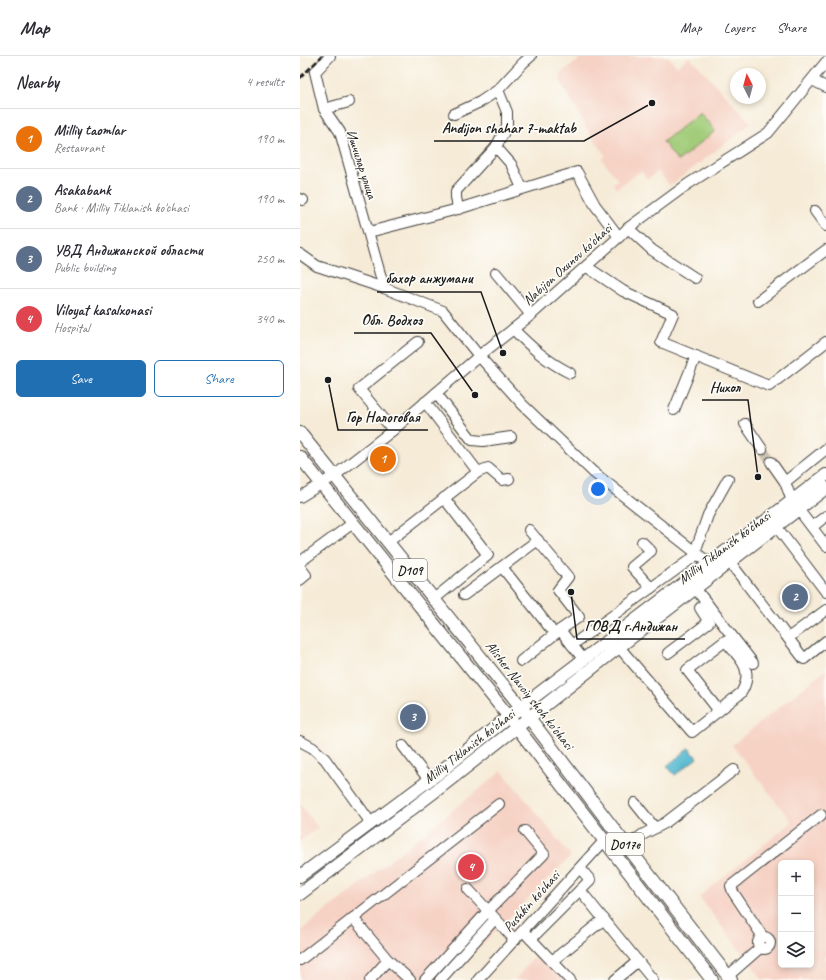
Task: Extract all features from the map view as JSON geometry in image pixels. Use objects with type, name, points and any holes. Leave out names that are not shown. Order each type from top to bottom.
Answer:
[{"type":"main road","name":"Alisher Navoiy shoh ko'chasi","points":[[300,433],[529,717],[729,978]]},
{"type":"main road","name":"D109","points":[[300,457],[509,717]]},
{"type":"main road","name":"Milliy Tiklanish ko'chasi","points":[[660,608],[695,588],[776,526],[826,475]]},
{"type":"main road","name":"Milliy Tiklanish ko'chasi","points":[[300,876],[429,780],[521,707],[587,664],[615,643],[660,608],[709,563],[795,505],[826,488]]},
{"type":"main road","name":"Milliy Tiklanish ko'chasi","points":[[300,894],[442,786],[529,717],[587,664]]},
{"type":"main road","name":"D017e","points":[[509,717],[712,980]]},
{"type":"main road","points":[[604,841],[616,832]]},
{"type":"street","name":"Ишчилар улица","points":[[330,56],[315,72],[324,109],[340,132],[384,288]]},
{"type":"street","points":[[454,114],[480,102],[498,90],[520,59],[531,56]]},
{"type":"street","name":"Nabijon Oxunov ko'chasi","points":[[300,497],[334,476],[393,430],[479,356],[531,315],[587,267],[628,228],[688,184],[768,133],[826,62]]},
{"type":"street","points":[[812,80],[826,87]]},
{"type":"street","points":[[458,209],[456,191],[496,147],[507,126],[508,112],[498,90]]},
{"type":"street","points":[[324,109],[349,102]]},
{"type":"street","points":[[496,147],[511,164],[522,188]]},
{"type":"street","points":[[369,232],[458,209],[577,172],[595,205],[619,237]]},
{"type":"street","points":[[815,211],[826,226]]},
{"type":"street","points":[[628,228],[652,250],[695,278]]},
{"type":"street","points":[[758,301],[826,250]]},
{"type":"street","points":[[300,254],[318,266],[384,288],[443,311],[479,356],[523,405],[593,472],[709,563]]},
{"type":"street","points":[[587,267],[623,291],[673,314],[661,342],[769,386],[826,342]]},
{"type":"street","points":[[496,273],[531,315]]},
{"type":"street","points":[[513,329],[537,352],[554,365],[570,373]]},
{"type":"street","points":[[393,430],[359,389],[418,342]]},
{"type":"street","points":[[674,410],[696,356]]},
{"type":"street","points":[[436,393],[472,440],[511,438]]},
{"type":"street","points":[[425,402],[478,472]]},
{"type":"street","points":[[745,424],[762,448]]},
{"type":"street","points":[[785,482],[826,449]]},
{"type":"street","points":[[771,462],[785,482],[795,505],[826,546]]},
{"type":"street","points":[[388,542],[478,472],[488,468],[502,480],[509,479]]},
{"type":"street","points":[[572,645],[652,588],[696,553],[708,515],[728,479]]},
{"type":"street","points":[[434,599],[488,555],[444,498]]},
{"type":"street","points":[[812,527],[826,516]]},
{"type":"street","points":[[300,562],[352,523]]},
{"type":"street","points":[[776,526],[826,592]]},
{"type":"street","points":[[521,661],[579,617],[558,590],[568,577],[529,530]]},
{"type":"street","points":[[464,595],[538,540]]},
{"type":"street","points":[[642,542],[651,551],[632,567],[652,588]]},
{"type":"street","points":[[729,561],[804,658],[826,641]]},
{"type":"street","points":[[300,567],[306,575],[300,580]]},
{"type":"street","points":[[502,567],[550,628]]},
{"type":"street","points":[[695,588],[753,663]]},
{"type":"street","points":[[668,653],[709,622],[700,608],[707,603]]},
{"type":"street","points":[[788,638],[826,610]]},
{"type":"street","points":[[560,630],[587,664]]},
{"type":"street","points":[[615,643],[692,732],[741,694],[746,686],[747,670],[739,656],[725,640],[688,670],[719,711]]},
{"type":"street","points":[[300,741],[313,748],[325,759],[371,823]]},
{"type":"street","points":[[403,746],[429,780]]},
{"type":"street","points":[[627,846],[642,834],[665,823],[734,770]]},
{"type":"street","points":[[635,802],[655,828]]},
{"type":"street","points":[[300,960],[499,804]]},
{"type":"street","points":[[729,978],[761,947],[758,942],[763,937],[733,892],[732,886],[821,816]]},
{"type":"street","points":[[425,980],[488,910],[544,854],[525,831]]},
{"type":"street","name":"Pushkin ko'chasi","points":[[480,980],[604,841]]},
{"type":"street","points":[[531,939],[590,880],[580,868]]},
{"type":"street","points":[[468,889],[515,940]]},
{"type":"street","points":[[580,890],[653,980]]},
{"type":"street","points":[[353,918],[388,960],[410,980]]},
{"type":"street","points":[[440,980],[495,919]]},
{"type":"street","points":[[552,961],[604,919]]},
{"type":"street","points":[[523,930],[570,980]]},
{"type":"street","points":[[370,980],[388,960]]},
{"type":"street","points":[[614,980],[638,961]]},
{"type":"shaded area","points":[[580,56],[668,56],[677,67],[689,56],[730,100],[730,104],[733,104],[751,123],[670,186],[658,171],[647,180],[641,171],[616,189],[613,183],[618,180],[602,159],[606,156],[587,129],[561,82],[560,73],[577,62]]},
{"type":"shaded area","points":[[826,670],[826,980],[763,980],[699,897],[792,822],[732,745]]},
{"type":"shaded area","points":[[502,771],[571,856],[446,980],[300,980],[300,931]]},
{"type":"shaded area","points":[[300,804],[318,828],[300,841]]},
{"type":"shaded area","points":[[537,953],[565,980],[515,980]]},
{"type":"green space","points":[[700,112],[715,131],[678,161],[663,142]]},
{"type":"water","points":[[689,748],[697,758],[675,775],[667,766]]},
{"type":"tunnel","points":[[762,449],[771,462]]},
{"type":"railway","points":[[300,78],[322,56]]},
{"type":"place","name":"Andijon shahar 7-maktab","points":[[652,103]]},
{"type":"place","name":"бахор анжумани","points":[[503,353]]},
{"type":"place","name":"Гор Налоговая","points":[[328,380]]},
{"type":"place","name":"Обл. Водхоз","points":[[475,395]]},
{"type":"place","name":"Milliy taomlar","points":[[383,459]]},
{"type":"place","name":"Нихол","points":[[758,477]]},
{"type":"place","name":"ГОВД г.Андижан","points":[[571,592]]},
{"type":"place","name":"Asakabank","points":[[795,597]]},
{"type":"place","name":"УВД Андижанской области","points":[[413,717]]},
{"type":"place","name":"Viloyat kasalxonasi","points":[[471,867]]}]
